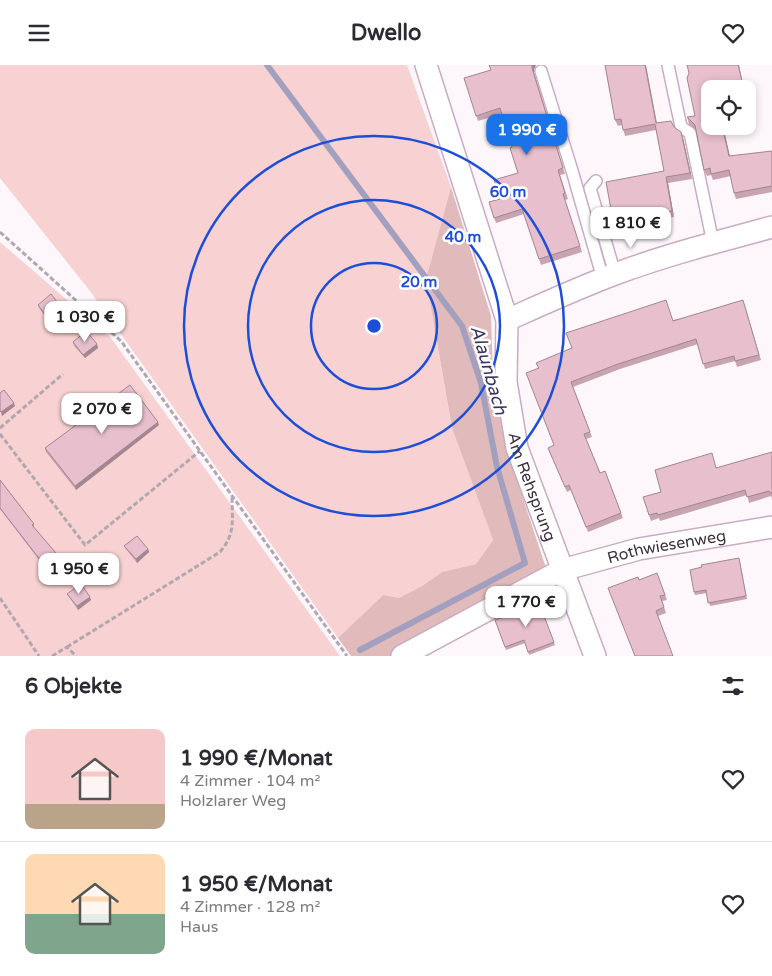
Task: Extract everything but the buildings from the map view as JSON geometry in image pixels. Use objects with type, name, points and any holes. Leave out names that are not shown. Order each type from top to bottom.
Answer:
[{"type":"street","name":"Am Rehsprung","points":[[426,65],[507,320],[506,382],[517,448],[595,656]]},
{"type":"street","points":[[507,320],[609,276],[713,243],[772,227]]},
{"type":"street","name":"Rothwiesenweg","points":[[562,570],[639,549],[772,527]]},
{"type":"street","points":[[402,656],[562,570]]},
{"type":"lane","points":[[668,65],[681,127],[690,133],[713,243]]},
{"type":"lane","points":[[541,71],[573,174],[609,276]]},
{"type":"lane","points":[[596,181],[590,188],[609,276]]},
{"type":"path","points":[[0,232],[121,341],[347,656]]},
{"type":"path","points":[[0,428],[62,374]]},
{"type":"path","points":[[0,434],[85,545],[200,451]]},
{"type":"path","points":[[52,656],[220,552],[231,535],[232,496]]},
{"type":"path","points":[[0,598],[39,656]]},
{"type":"path","points":[[67,647],[76,656]]},
{"type":"shaded area","points":[[0,65],[407,65],[451,187],[426,279],[452,428],[493,540],[476,564],[442,572],[422,586],[399,598],[383,595],[338,638],[90,291],[0,178]]},
{"type":"shaded area","points":[[451,187],[491,316],[493,379],[507,450],[546,568],[411,656],[351,656],[338,638],[383,595],[399,598],[422,586],[442,572],[476,564],[493,540],[452,428],[426,279]]},
{"type":"shaded area","points":[[0,242],[111,338],[340,656],[0,656]]},
{"type":"waterway","name":"Alaunbach","points":[[267,65],[462,326],[481,383],[497,467],[525,563],[360,650]]}]
